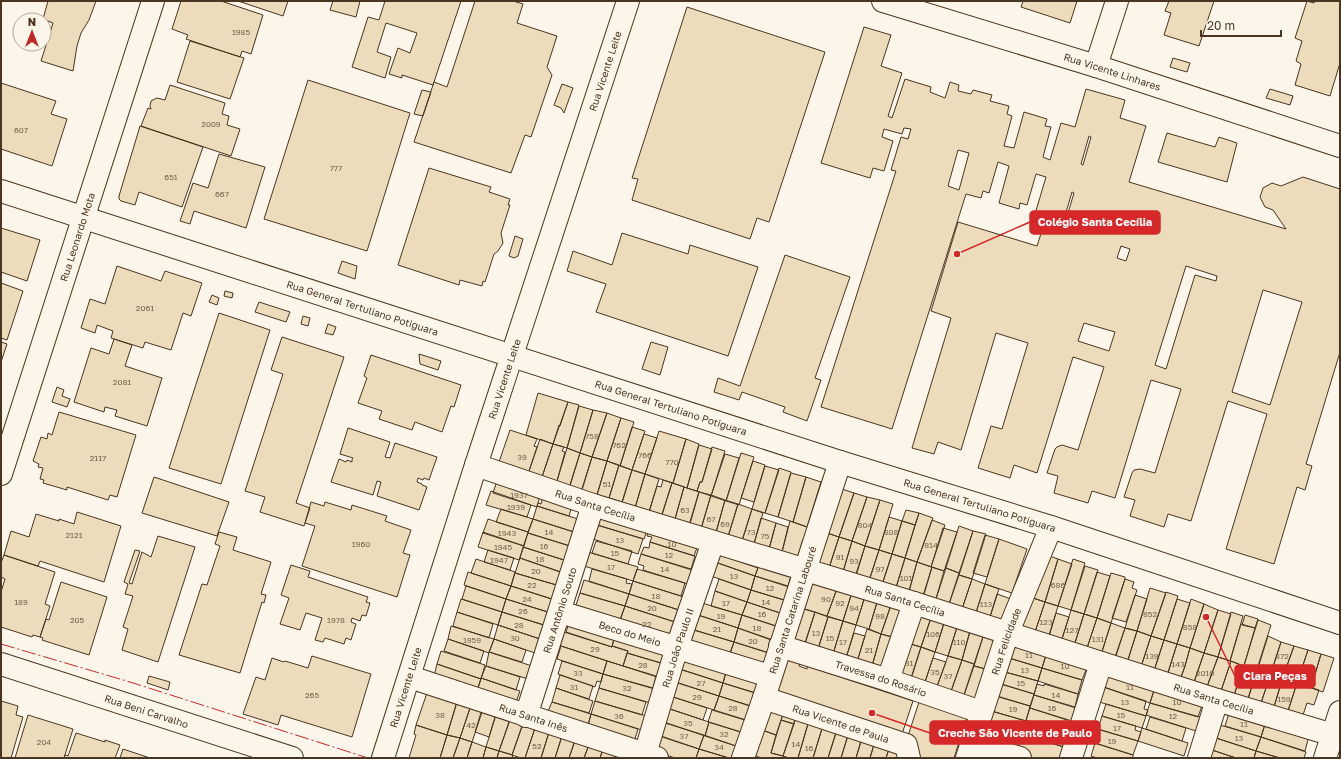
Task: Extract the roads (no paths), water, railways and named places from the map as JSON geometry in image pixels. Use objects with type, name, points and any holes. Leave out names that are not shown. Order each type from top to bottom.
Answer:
[{"type":"street","name":"Rua Leonardo Mota","points":[[1,474],[153,1]]},
{"type":"street","name":"Rua Vicente Leite","points":[[383,758],[476,466],[513,357],[628,1]]},
{"type":"street","name":"Rua Vicente Linhares","points":[[883,1],[1096,66],[1340,146]]},
{"type":"street","points":[[1096,66],[1117,1]]},
{"type":"street","name":"Rua General Tertuliano Potiguara","points":[[1,191],[82,219],[840,462],[1051,527],[1340,623]]},
{"type":"street","name":"Rua Santa Catarina Labouré","points":[[743,758],[764,698],[840,462]]},
{"type":"street","name":"Rua Santa Cecília","points":[[476,466],[593,505],[1008,632],[1100,663],[1333,735]]},
{"type":"street","name":"Rua Antônio Souto","points":[[526,716],[593,505]]},
{"type":"street","name":"Rua Felicidade","points":[[969,751],[1008,632],[1051,527]]},
{"type":"street","name":"Rua João Paulo II","points":[[651,756],[677,647],[713,542]]},
{"type":"street","points":[[888,680],[914,603]]},
{"type":"street","name":"Beco do Meio","points":[[560,612],[770,676]]},
{"type":"street","name":"Travessa do Rosário","points":[[780,646],[888,680],[981,712]]},
{"type":"street","points":[[1071,758],[1100,663]]},
{"type":"street","name":"Rua Beni Carvalho","points":[[1,664],[292,758]]},
{"type":"street","name":"Rua Santa Inês","points":[[410,677],[651,756]]},
{"type":"street","name":"Rua Vicente de Paula","points":[[764,698],[906,745],[910,758]]},
{"type":"street","points":[[1199,758],[1217,700]]},
{"type":"street","points":[[1325,758],[1340,712]]},
{"type":"street","points":[[969,751],[1020,758]]},
{"type":"place","name":"Colégio Santa Cecília","points":[[957,254]]},
{"type":"place","name":"Clara Peças","points":[[1206,617]]},
{"type":"place","name":"Creche São Vicente de Paulo","points":[[872,713]]}]
